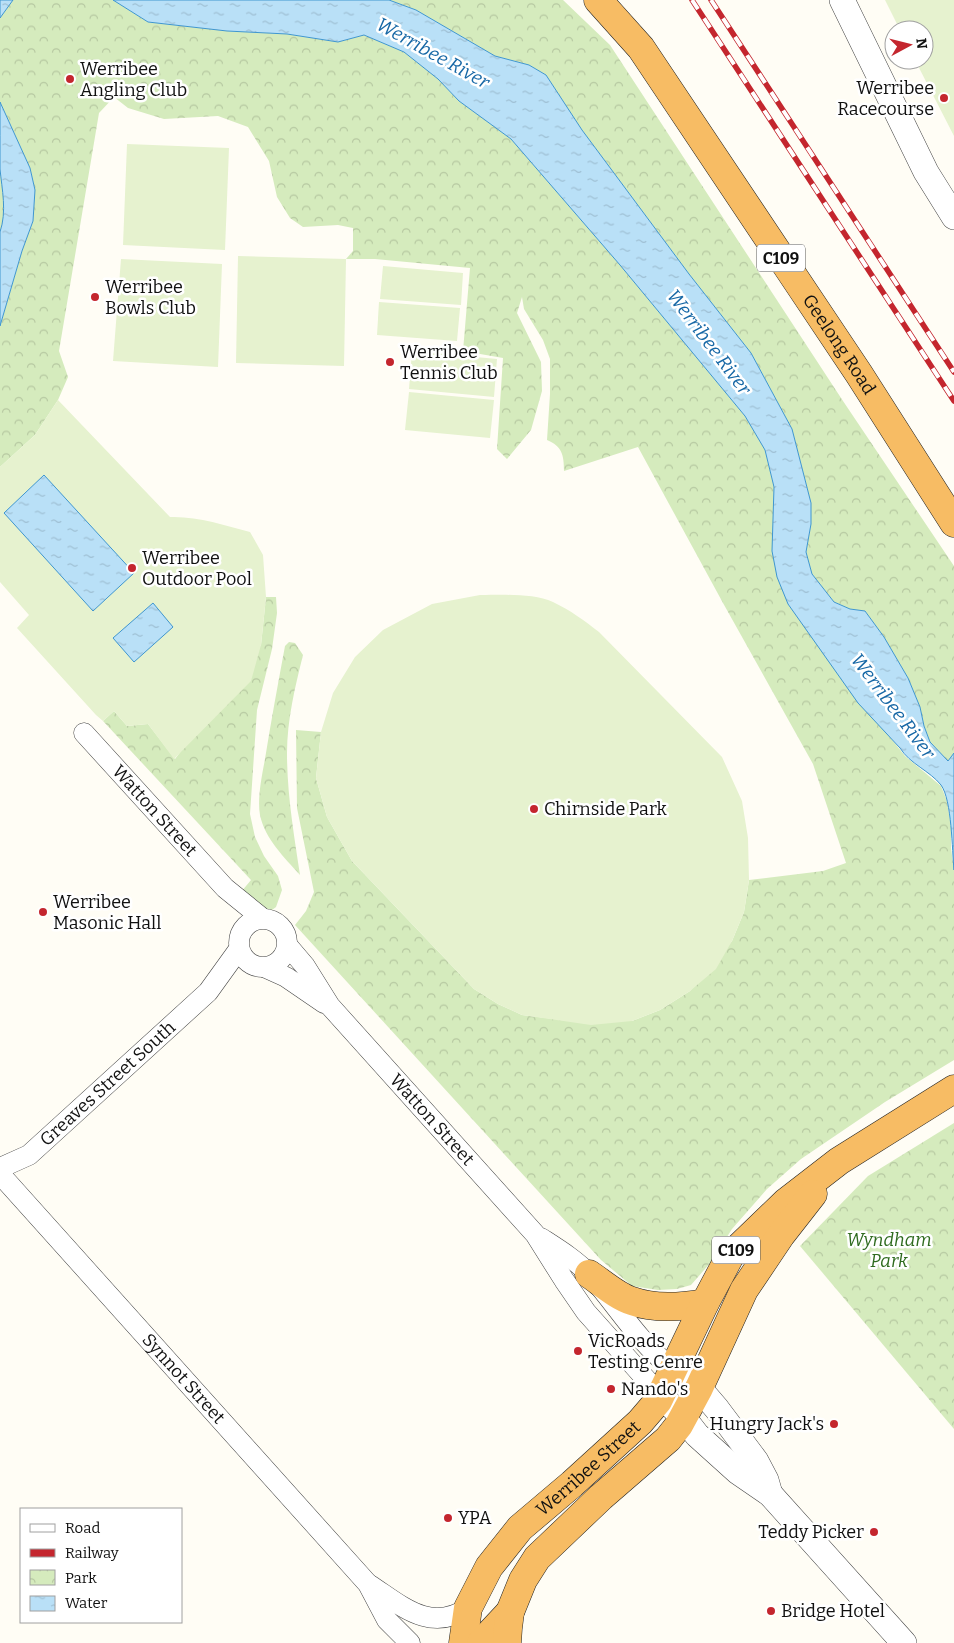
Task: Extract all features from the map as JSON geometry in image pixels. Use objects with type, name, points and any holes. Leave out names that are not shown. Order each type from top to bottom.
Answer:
[{"type":"highway","name":"Geelong Road","points":[[598,0],[641,48],[859,374],[954,523]]},
{"type":"highway","name":"Werribee Street","points":[[463,1643],[468,1608],[489,1567],[520,1528],[640,1422],[661,1396],[705,1303],[730,1256],[786,1202],[838,1161],[954,1089]]},
{"type":"highway","name":"Werribee Street","points":[[507,1643],[510,1612],[523,1580],[537,1558],[601,1497],[668,1439],[699,1388],[744,1290],[781,1235],[838,1161]]},
{"type":"highway","points":[[589,1274],[630,1301],[640,1304],[660,1306],[705,1303]]},
{"type":"highway","points":[[481,1643],[510,1612]]},
{"type":"street","points":[[842,0],[913,145],[945,192],[954,217]]},
{"type":"street","name":"Watton Street","points":[[84,733],[225,888],[262,918]]},
{"type":"street","name":"Watton Street","points":[[225,888],[240,942]]},
{"type":"street","points":[[262,918],[273,920],[280,925],[287,938],[288,946],[280,961],[274,965],[262,967],[246,960],[240,942],[249,923],[262,918]]},
{"type":"street","name":"Greaves Street South","points":[[0,1168],[29,1154],[208,992],[240,942]]},
{"type":"street","name":"Watton Street","points":[[288,946],[305,966],[330,1006],[535,1234],[586,1312],[661,1396],[683,1417],[697,1435],[738,1472],[770,1494],[904,1643]]},
{"type":"street","name":"Watton Street","points":[[262,967],[286,977],[330,1006]]},
{"type":"street","name":"Greaves Street South","points":[[208,992],[262,967]]},
{"type":"street","name":"Synnot Street","points":[[0,1174],[368,1584],[387,1620],[410,1643]]},
{"type":"street","name":"Watton Street","points":[[535,1234],[565,1254],[589,1274],[630,1327],[658,1358],[699,1388],[756,1461],[766,1480],[770,1494]]},
{"type":"street","name":"Synnot Street","points":[[368,1584],[409,1610],[428,1618],[450,1617],[468,1608]]},
{"type":"green space","points":[[13,0],[113,0],[148,22],[227,31],[287,34],[338,42],[364,35],[404,52],[438,79],[459,101],[511,139],[620,265],[745,416],[765,450],[774,487],[773,516],[788,604],[905,756],[941,786],[947,801],[954,870],[954,1060],[885,1102],[801,1159],[767,1189],[732,1229],[711,1262],[691,1285],[677,1289],[658,1290],[632,1286],[601,1260],[295,925],[306,911],[314,892],[297,808],[296,730],[321,732],[316,778],[327,817],[352,861],[474,989],[498,1004],[522,1015],[554,1019],[632,1021],[660,1010],[690,991],[732,941],[744,912],[749,880],[823,871],[846,863],[813,764],[638,447],[564,471],[559,448],[547,440],[550,359],[543,340],[524,309],[522,297],[517,313],[541,362],[542,391],[531,430],[507,459],[497,449],[503,358],[463,351],[470,268],[375,259],[346,259],[353,251],[353,228],[338,225],[303,227],[290,218],[277,197],[269,161],[248,127],[218,116],[164,119],[128,108],[114,97],[99,113],[59,351],[68,377],[58,400],[35,435],[0,467],[0,326],[33,221],[35,190],[30,168],[0,102],[0,18]]},
{"type":"green space","points":[[389,0],[563,0],[610,45],[843,401],[954,566],[954,753],[948,761],[930,742],[920,707],[908,678],[884,637],[865,611],[850,609],[834,602],[812,574],[806,552],[811,524],[811,503],[792,429],[751,353],[689,274],[582,130],[546,75],[529,65],[495,56],[416,10]]},
{"type":"green space","name":"Werribee Racecourse","points":[[885,0],[954,0],[954,136],[920,70],[934,70],[934,20],[895,20]]},
{"type":"green space","points":[[127,144],[229,148],[225,250],[123,245]]},
{"type":"green space","points":[[0,170],[4,201],[0,232]]},
{"type":"green space","points":[[238,256],[346,259],[344,366],[236,363]]},
{"type":"green space","points":[[121,259],[222,264],[218,367],[113,361]]},
{"type":"green space","points":[[383,266],[463,273],[461,305],[380,299]]},
{"type":"green space","points":[[379,302],[460,308],[457,341],[377,335]]},
{"type":"green space","points":[[412,351],[497,359],[494,397],[409,389]]},
{"type":"green space","points":[[409,392],[494,400],[490,438],[405,430]]},
{"type":"green space","name":"Werribee Outdoor Pool","points":[[58,400],[170,517],[200,519],[250,532],[263,555],[266,597],[261,645],[251,681],[174,759],[148,724],[127,726],[114,711],[103,721],[96,715],[17,628],[29,615],[0,582],[0,467],[35,435]]},
{"type":"green space","name":"Chirnside Park","points":[[480,595],[517,595],[545,599],[571,612],[599,632],[722,757],[742,801],[748,838],[749,880],[744,912],[732,941],[716,969],[690,991],[660,1010],[632,1021],[591,1025],[522,1015],[498,1004],[474,989],[352,861],[327,817],[316,778],[321,732],[333,693],[355,657],[383,630],[432,604]]},
{"type":"green space","points":[[266,597],[276,597],[277,613],[272,649],[257,710],[250,814],[255,837],[264,856],[278,876],[282,890],[276,907],[272,910],[266,910],[241,892],[251,880],[103,721],[114,711],[127,726],[148,724],[175,759],[261,645]]},
{"type":"green space","points":[[289,642],[295,643],[303,655],[294,691],[287,741],[287,768],[293,830],[300,875],[266,832],[259,809],[261,780],[285,646]]},
{"type":"green space","name":"Wyndham Park","points":[[954,1123],[954,1429],[800,1246],[868,1176]]},
{"type":"water","points":[[0,0],[13,0],[0,18]]},
{"type":"water","name":"Werribee River","points":[[113,0],[389,0],[416,10],[495,56],[529,65],[546,75],[582,130],[689,274],[751,353],[792,429],[811,503],[811,524],[806,552],[812,574],[834,602],[850,609],[865,611],[884,637],[908,678],[920,707],[930,742],[948,761],[954,753],[954,870],[949,813],[945,792],[941,785],[909,759],[858,703],[788,604],[777,577],[772,551],[774,487],[765,450],[745,416],[620,265],[511,139],[459,101],[438,79],[404,52],[364,35],[338,42],[287,34],[227,31],[148,22]]},
{"type":"water","points":[[0,102],[30,168],[35,190],[33,221],[0,326],[0,232],[4,208],[0,169]]},
{"type":"water","points":[[44,475],[134,573],[93,611],[4,513]]},
{"type":"water","points":[[153,603],[173,627],[134,662],[113,638]]},
{"type":"railway","points":[[692,0],[954,401]]},
{"type":"railway","points":[[711,0],[954,372]]},
{"type":"place","name":"Werribee Angling Club","points":[[70,79]]},
{"type":"place","name":"Werribee Racecourse","points":[[944,98]]},
{"type":"place","name":"Werribee Bowls Club","points":[[95,297]]},
{"type":"place","name":"Werribee Tennis Club","points":[[390,362]]},
{"type":"place","name":"Werribee Outdoor Pool","points":[[132,568]]},
{"type":"place","name":"Chirnside Park","points":[[534,809]]},
{"type":"place","name":"Werribee Masonic Hall","points":[[43,912]]},
{"type":"place","name":"VicRoads Testing Cenre","points":[[578,1351]]},
{"type":"place","name":"Nando's","points":[[611,1389]]},
{"type":"place","name":"Hungry Jack's","points":[[834,1424]]},
{"type":"place","name":"YPA","points":[[448,1518]]},
{"type":"place","name":"Teddy Picker","points":[[874,1532]]},
{"type":"place","name":"Bridge Hotel","points":[[771,1611]]}]
